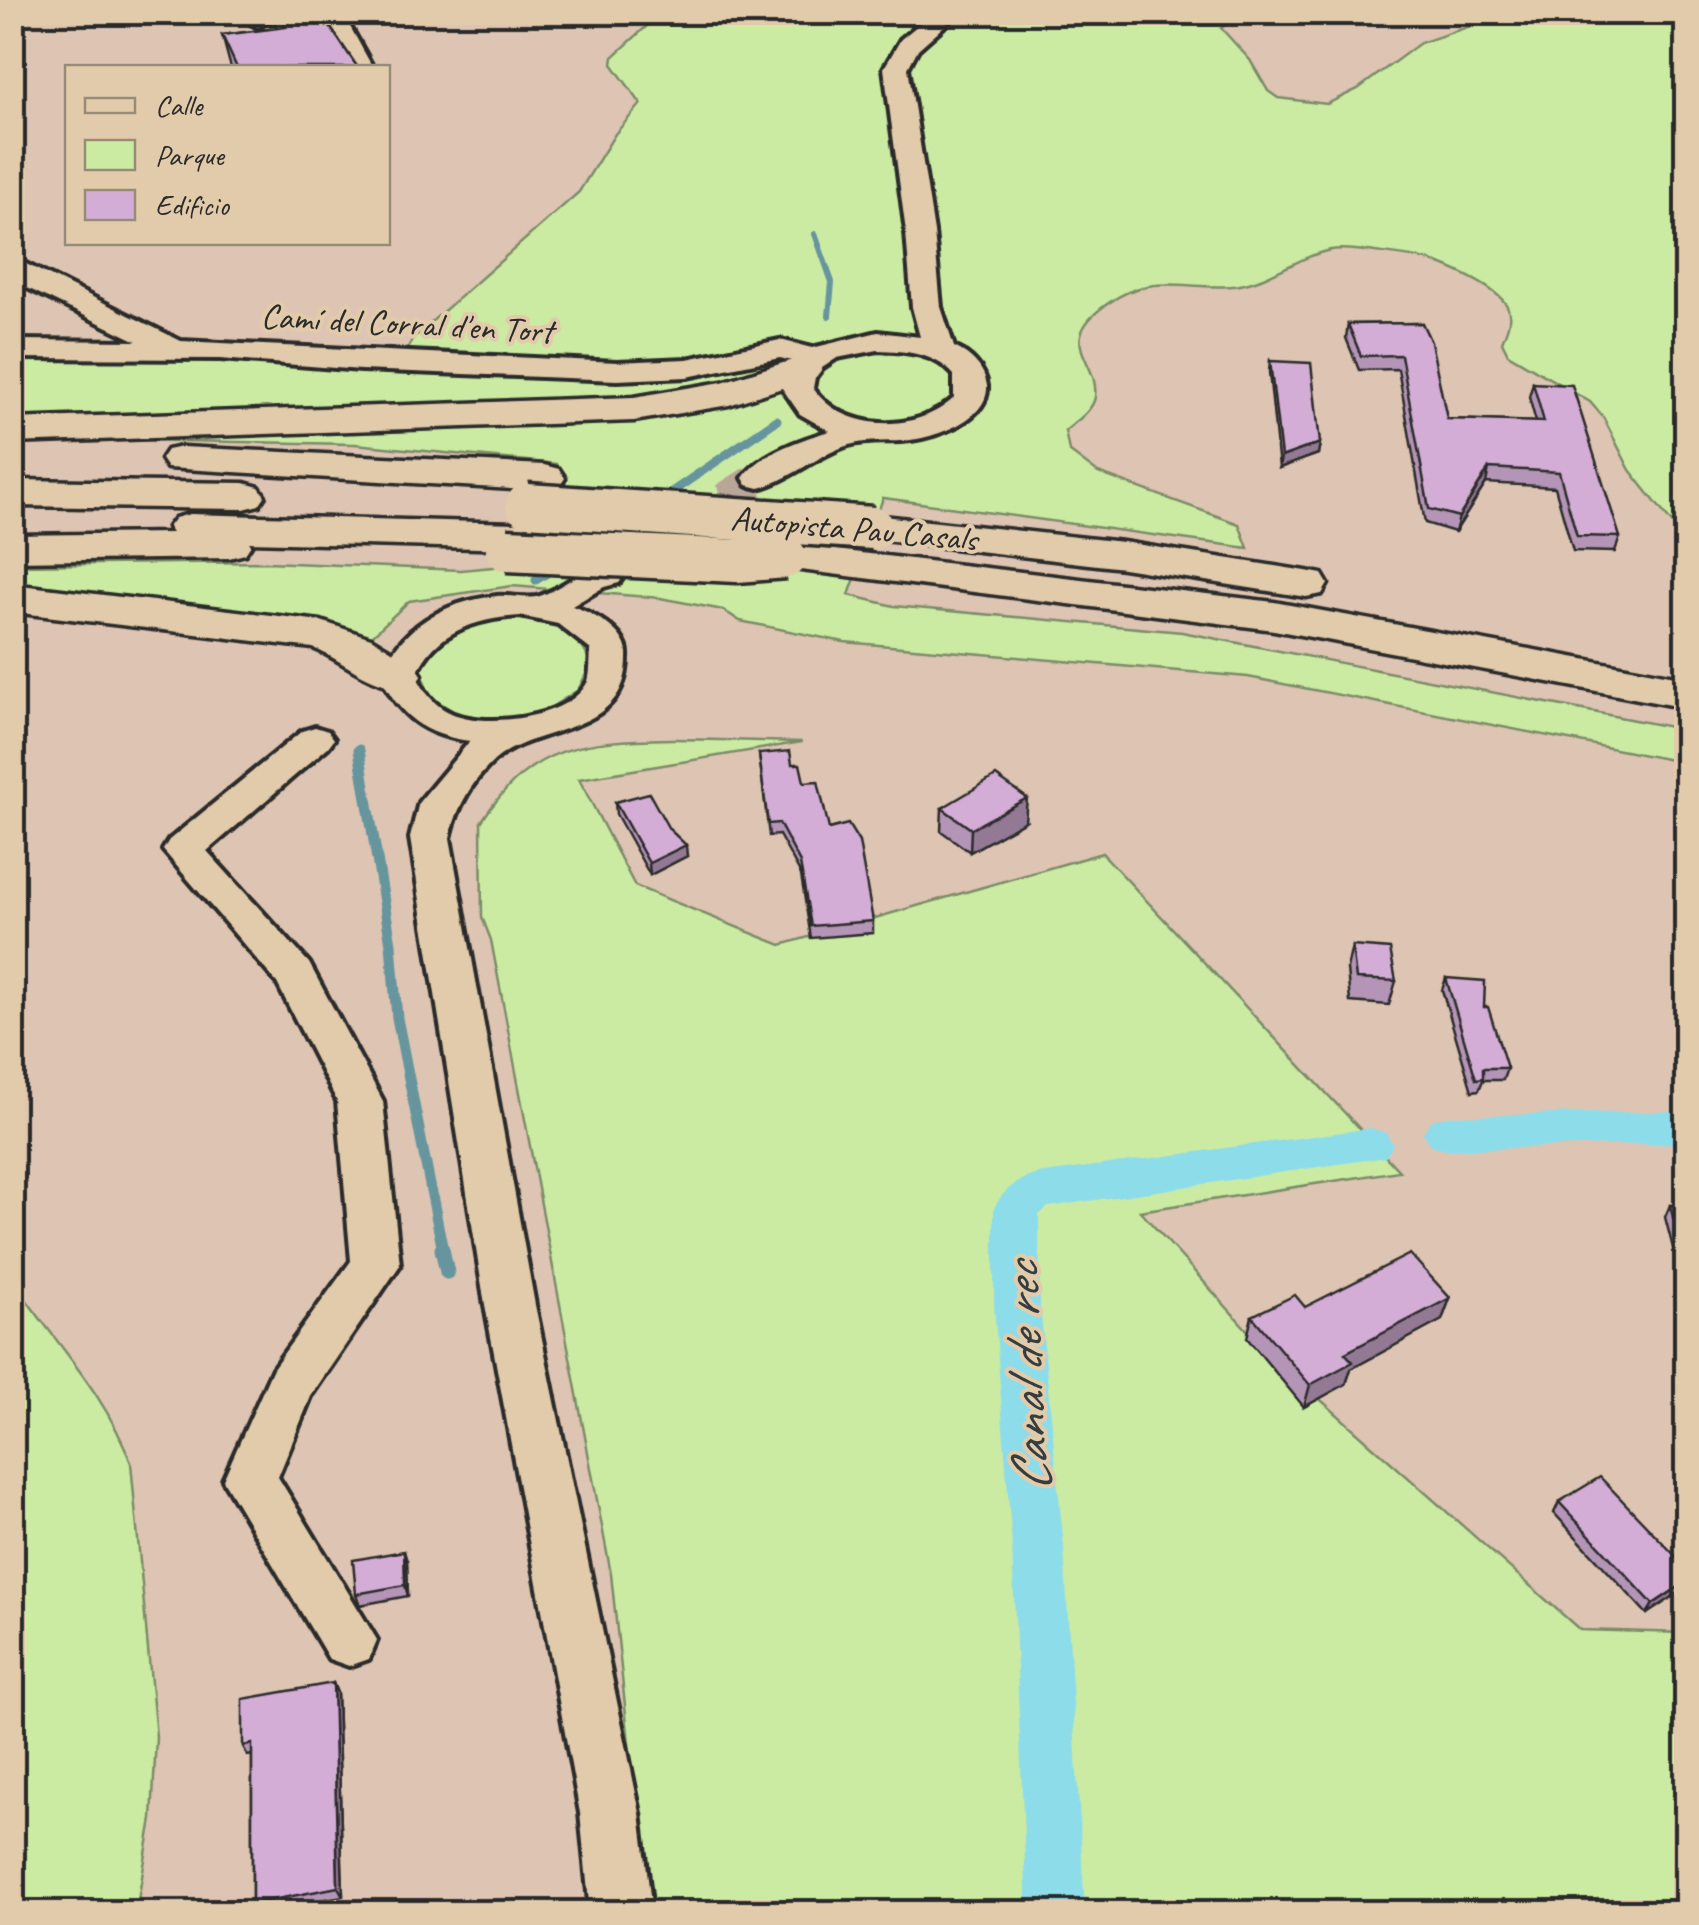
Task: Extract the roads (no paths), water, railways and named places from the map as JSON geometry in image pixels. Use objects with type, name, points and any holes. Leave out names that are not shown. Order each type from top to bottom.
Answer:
[{"type":"highway","points":[[12,430],[634,409],[729,393],[809,363]]},
{"type":"highway","points":[[12,457],[215,460],[523,518]]},
{"type":"highway","name":"Autopista Pau Casals","points":[[12,492],[402,499],[523,518],[737,561],[785,557],[1274,616],[1686,693]]},
{"type":"highway","points":[[12,548],[363,546],[523,518]]},
{"type":"highway","name":"Autopista Pau Casals","points":[[12,524],[523,518],[877,522],[1322,586],[1686,658]]},
{"type":"highway","points":[[12,598],[321,635],[354,648],[398,676]]},
{"type":"street","points":[[330,12],[359,65]]},
{"type":"street","points":[[942,353],[929,328],[923,302],[924,266],[896,68],[897,58],[949,12]]},
{"type":"street","name":"Camí del Corral d'en Tort","points":[[12,265],[27,277],[178,348],[617,372],[687,368],[780,349],[809,363]]},
{"type":"street","points":[[878,342],[905,326],[923,302]]},
{"type":"street","points":[[759,478],[800,450],[839,436],[912,430],[948,418],[970,397],[968,373],[942,353],[919,345],[878,342],[833,349],[809,363],[796,385],[801,402],[818,416],[840,426],[869,431]]},
{"type":"street","points":[[12,349],[178,348]]},
{"type":"street","points":[[800,450],[798,445],[818,416]]},
{"type":"street","points":[[542,608],[594,578],[607,576],[594,598],[587,626]]},
{"type":"street","points":[[523,730],[468,731],[442,725],[429,717],[404,693],[398,676],[420,637],[449,619],[490,608],[542,608],[598,632],[609,648],[607,679],[597,694],[567,718],[523,730],[482,750],[439,802],[430,838],[510,1304],[610,1813],[621,1912]]},
{"type":"street","points":[[429,717],[432,793],[439,802]]},
{"type":"street","points":[[315,739],[183,850],[294,974],[360,1100],[376,1266],[291,1383],[250,1480],[349,1640]]},
{"type":"waterway","points":[[815,234],[832,282],[829,316]]},
{"type":"waterway","points":[[657,502],[777,420]]},
{"type":"waterway","points":[[536,580],[558,566]]},
{"type":"waterway","points":[[359,750],[391,944],[397,1018],[443,1251]]},
{"type":"waterway","name":"Canal de rec","points":[[1445,1133],[1686,1127]]},
{"type":"waterway","name":"Canal de rec","points":[[1056,1912],[1038,1548],[1017,1305],[1016,1208],[1037,1191],[1371,1145]]},
{"type":"waterway","points":[[442,1249],[447,1272]]},
{"type":"tunnel","points":[[683,527],[759,478]]}]
